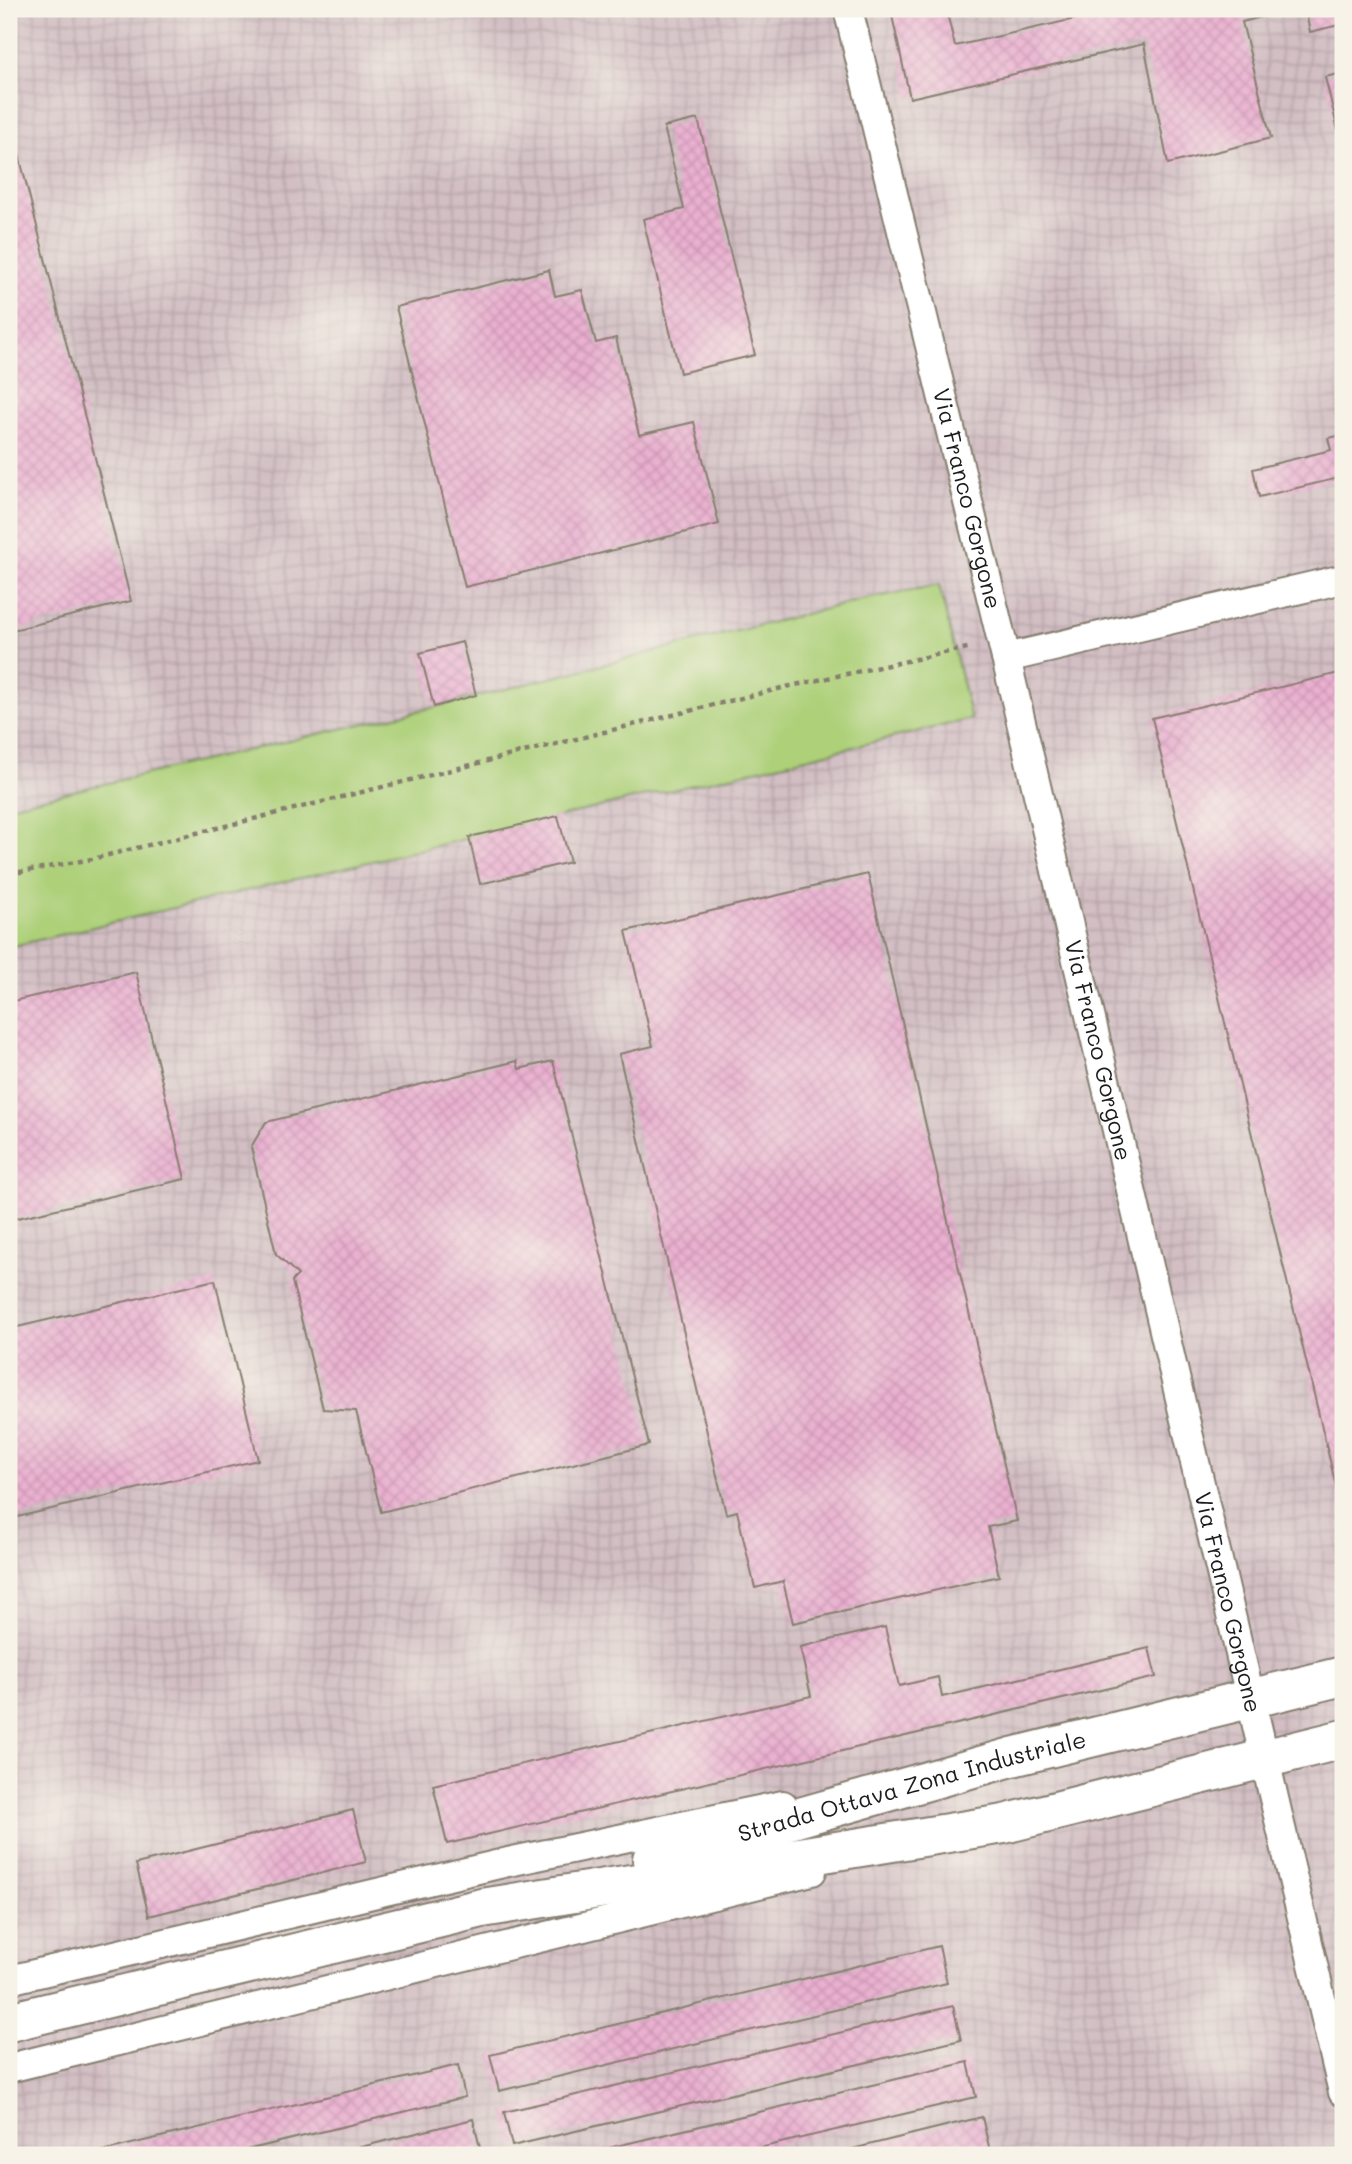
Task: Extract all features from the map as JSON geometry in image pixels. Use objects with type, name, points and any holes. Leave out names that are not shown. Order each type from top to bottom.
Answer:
[{"type":"main road","name":"Strada Ottava Zona Industriale","points":[[482,1908],[1012,1757],[1343,1676]]},
{"type":"main road","points":[[9,2022],[482,1908],[1004,1824],[1343,1739]]},
{"type":"street","name":"Via Franco Gorgone","points":[[848,9],[1004,649],[1262,1758],[1343,2092]]},
{"type":"street","points":[[1004,649],[1343,579]]},
{"type":"street","points":[[9,1980],[508,1862],[1012,1757]]},
{"type":"street","points":[[9,2068],[1004,1824]]},
{"type":"path","points":[[9,874],[92,859],[786,687],[1004,649]]},
{"type":"shaded area","points":[[9,9],[1343,9],[1343,2155],[9,2155]]},
{"type":"green space","points":[[939,585],[971,719],[9,947],[9,806],[434,707],[861,600]]},
{"type":"building","points":[[946,9],[955,46],[1119,9],[1292,9],[1242,22],[1271,138],[1168,164],[1144,44],[910,98],[891,11]]},
{"type":"building","points":[[1305,9],[1343,9],[1343,24],[1310,32]]},
{"type":"building","points":[[1343,73],[1343,147],[1342,147],[1325,77]]},
{"type":"building","points":[[698,119],[755,355],[680,373],[643,219],[684,209],[664,127]]},
{"type":"building","points":[[11,123],[131,601],[9,631],[9,124]]},
{"type":"building","points":[[549,270],[555,296],[582,290],[596,343],[616,338],[639,435],[694,422],[719,524],[465,587],[396,307]]},
{"type":"building","points":[[1343,435],[1343,477],[1259,497],[1253,469],[1331,450],[1328,438]]},
{"type":"building","points":[[462,642],[476,695],[434,707],[420,653]]},
{"type":"building","points":[[1343,672],[1343,1511],[1342,1511],[1152,718]]},
{"type":"building","points":[[558,816],[570,862],[480,884],[469,837]]},
{"type":"building","points":[[868,874],[1017,1521],[988,1527],[999,1576],[793,1623],[783,1581],[755,1588],[737,1511],[726,1514],[619,1054],[653,1046],[626,931]]},
{"type":"building","points":[[136,972],[185,1179],[9,1220],[9,1002]]},
{"type":"building","points":[[517,1061],[519,1069],[553,1061],[649,1445],[381,1512],[356,1411],[323,1409],[292,1281],[298,1275],[276,1254],[251,1147],[266,1122]]},
{"type":"building","points":[[215,1280],[258,1460],[9,1519],[9,1329]]},
{"type":"building","points":[[885,1627],[899,1686],[938,1677],[942,1697],[1149,1648],[1156,1677],[447,1844],[433,1785],[811,1696],[800,1647]]},
{"type":"building","points":[[353,1810],[366,1862],[149,1916],[136,1864]]},
{"type":"building","points":[[939,1946],[947,1983],[499,2091],[490,2055]]},
{"type":"building","points":[[953,2006],[961,2040],[512,2146],[504,2112]]},
{"type":"building","points":[[968,2062],[976,2097],[730,2155],[579,2155]]},
{"type":"building","points":[[458,2065],[465,2097],[226,2155],[86,2155]]},
{"type":"building","points":[[982,2117],[990,2151],[973,2155],[828,2155]]},
{"type":"building","points":[[473,2119],[481,2152],[468,2155],[329,2155]]}]
